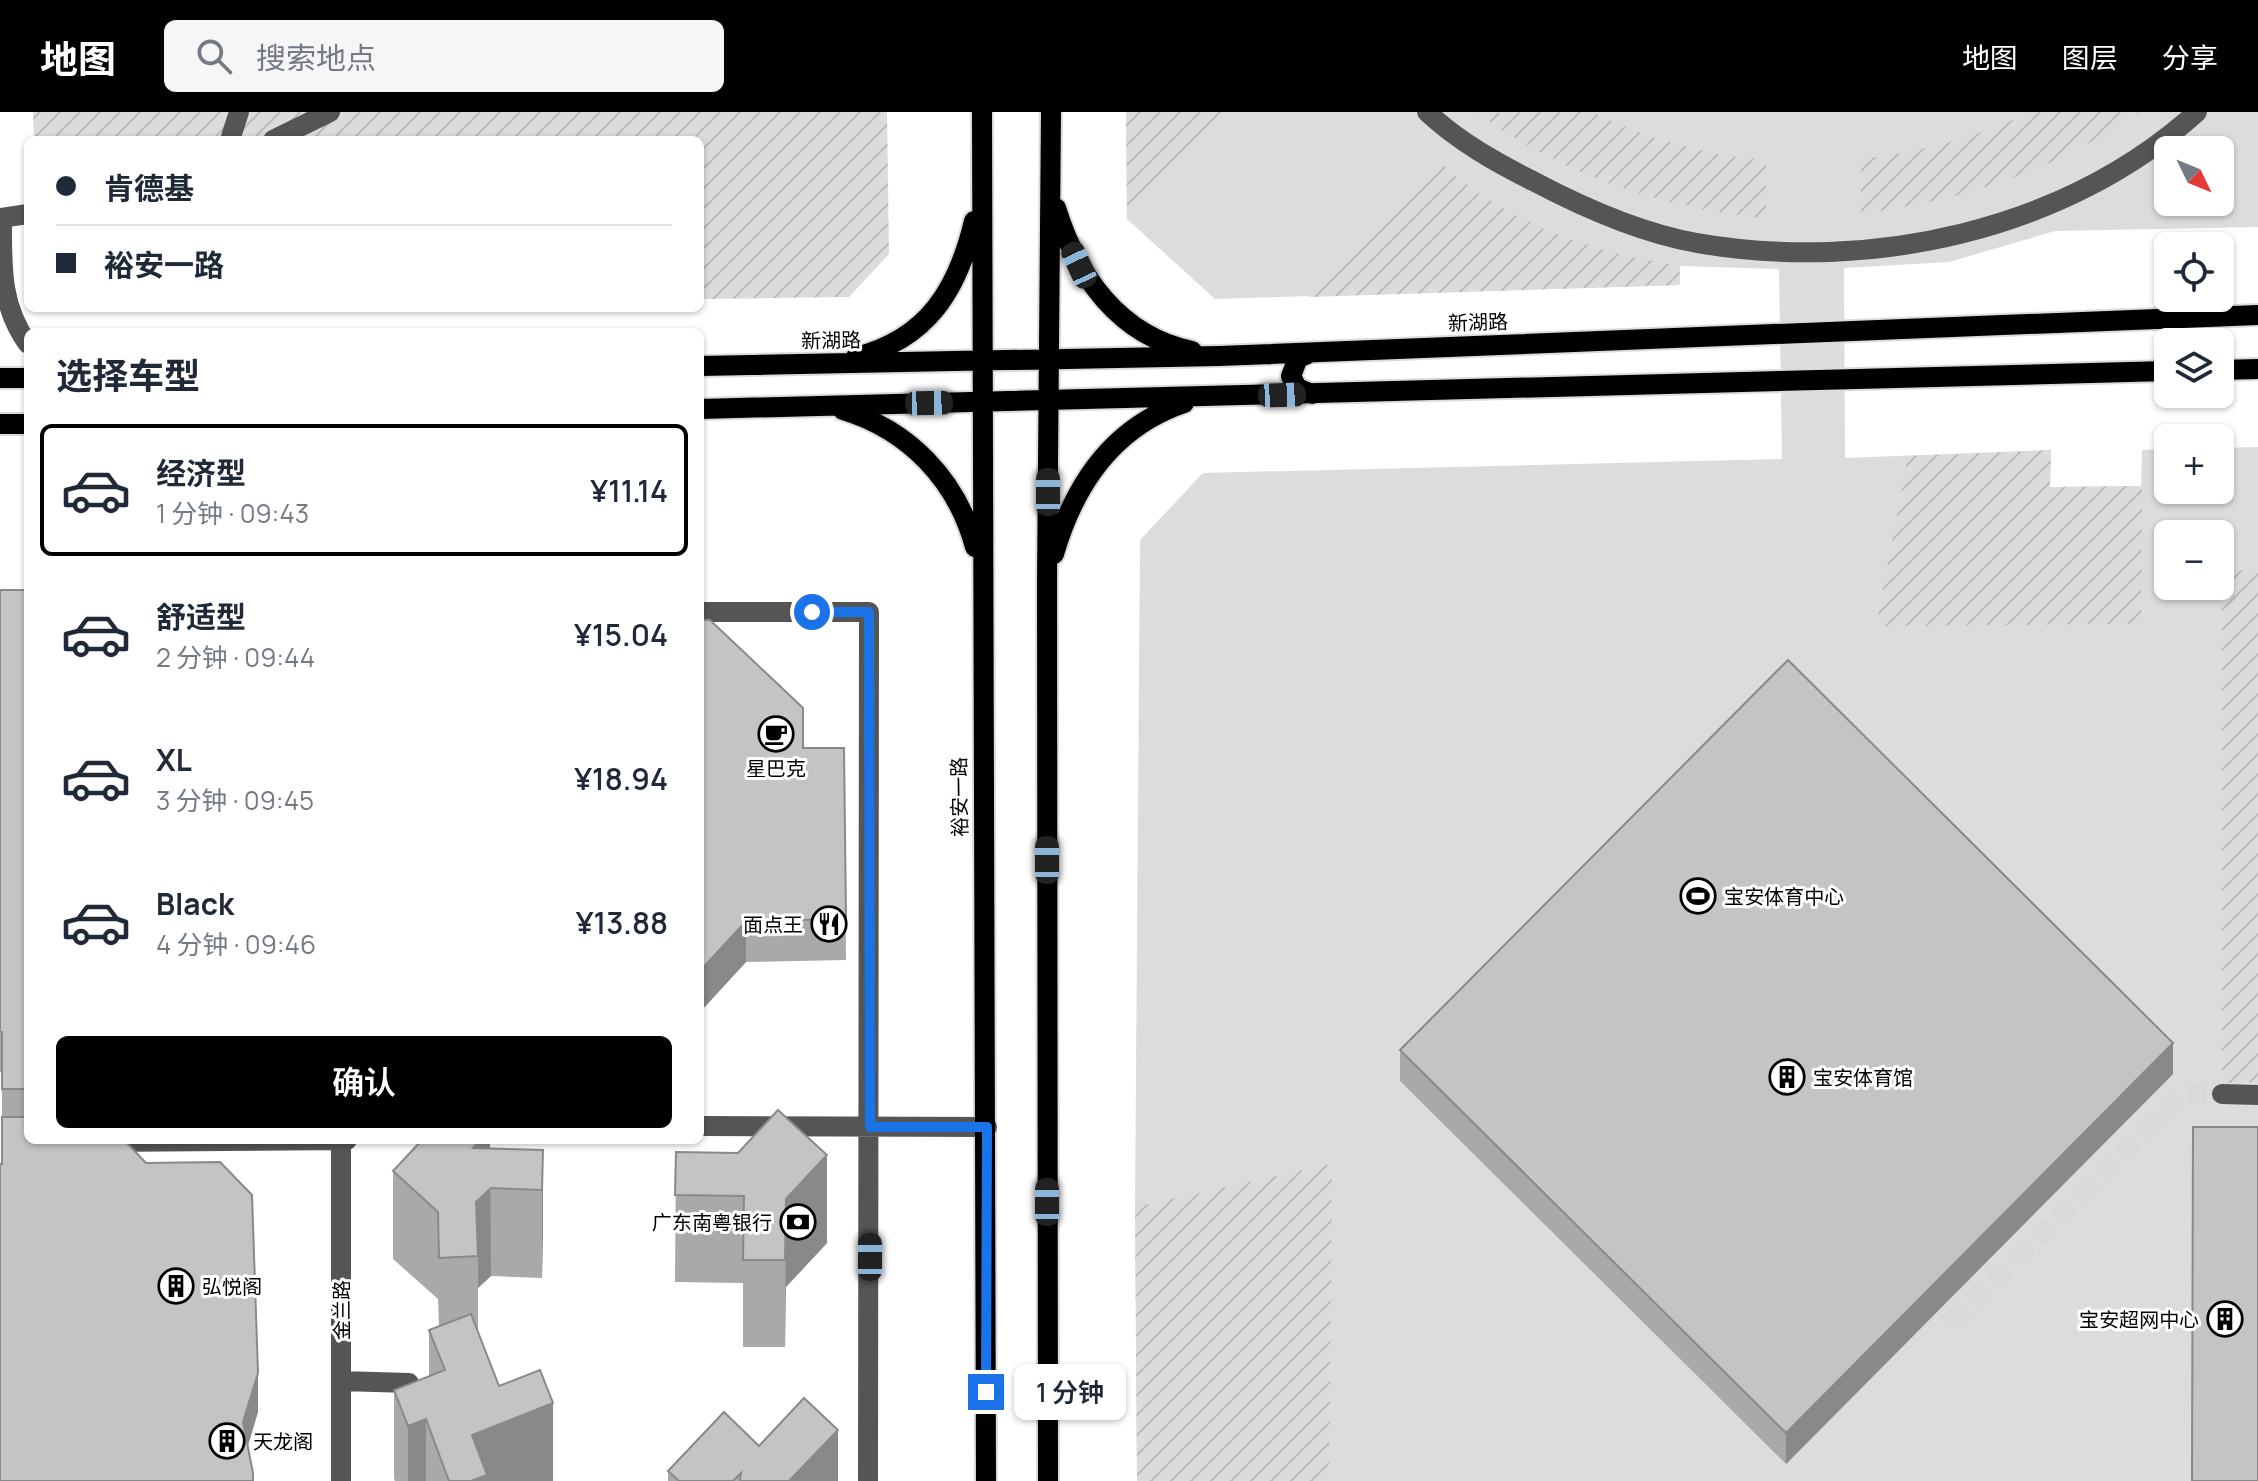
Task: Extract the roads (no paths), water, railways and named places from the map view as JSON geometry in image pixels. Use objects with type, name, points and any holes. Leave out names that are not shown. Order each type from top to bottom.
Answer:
[{"type":"main road","name":"裕安一路","points":[[982,112],[980,402],[987,1127],[986,1481]]},
{"type":"main road","points":[[1048,1481],[1047,581],[1051,112]]},
{"type":"main road","points":[[827,364],[872,353],[901,339],[934,312],[955,283],[967,253],[982,186]]},
{"type":"main road","points":[[1051,191],[1064,234],[1079,265],[1113,312],[1158,341],[1219,356]]},
{"type":"main road","name":"新湖路","points":[[704,366],[1314,353],[2258,315]]},
{"type":"main road","points":[[1312,394],[1297,388],[1291,370],[1298,358],[1314,353]]},
{"type":"main road","points":[[2234,370],[2258,369]]},
{"type":"main road","points":[[704,409],[2154,371]]},
{"type":"main road","points":[[0,378],[24,378]]},
{"type":"main road","points":[[1047,581],[1063,523],[1091,473],[1112,446],[1144,420],[1163,410],[1222,396]]},
{"type":"main road","points":[[828,405],[890,429],[938,471],[957,498],[970,527],[981,589]]},
{"type":"main road","points":[[0,424],[24,424]]},
{"type":"street","points":[[231,136],[239,112]]},
{"type":"street","points":[[281,136],[330,112]]},
{"type":"street","points":[[1427,112],[1489,159],[1588,210],[1696,242],[1813,251],[1920,244],[2028,213],[2106,177],[2197,112]]},
{"type":"street","points":[[24,215],[1,218],[2,291],[6,311],[24,338]]},
{"type":"street","points":[[704,612],[869,612],[868,1481]]},
{"type":"street","points":[[2222,1094],[2258,1095]]},
{"type":"street","points":[[704,1126],[987,1127]]},
{"type":"street","name":"金兰路","points":[[341,1481],[343,1144]]},
{"type":"street","points":[[341,1381],[409,1383]]},
{"type":"tunnel","points":[[1950,1323],[2183,1095],[2222,1094]]},
{"type":"place","name":"星巴克","points":[[776,734]]},
{"type":"place","name":"宝安体育中心","points":[[1698,896]]},
{"type":"place","name":"面点王","points":[[829,924]]},
{"type":"place","name":"宝安体育馆","points":[[1787,1077]]},
{"type":"place","name":"广东南粤银行","points":[[798,1222]]},
{"type":"place","name":"弘悦阁","points":[[176,1286]]},
{"type":"place","name":"宝安超网中心","points":[[2225,1319]]},
{"type":"place","name":"天龙阁","points":[[227,1441]]}]
